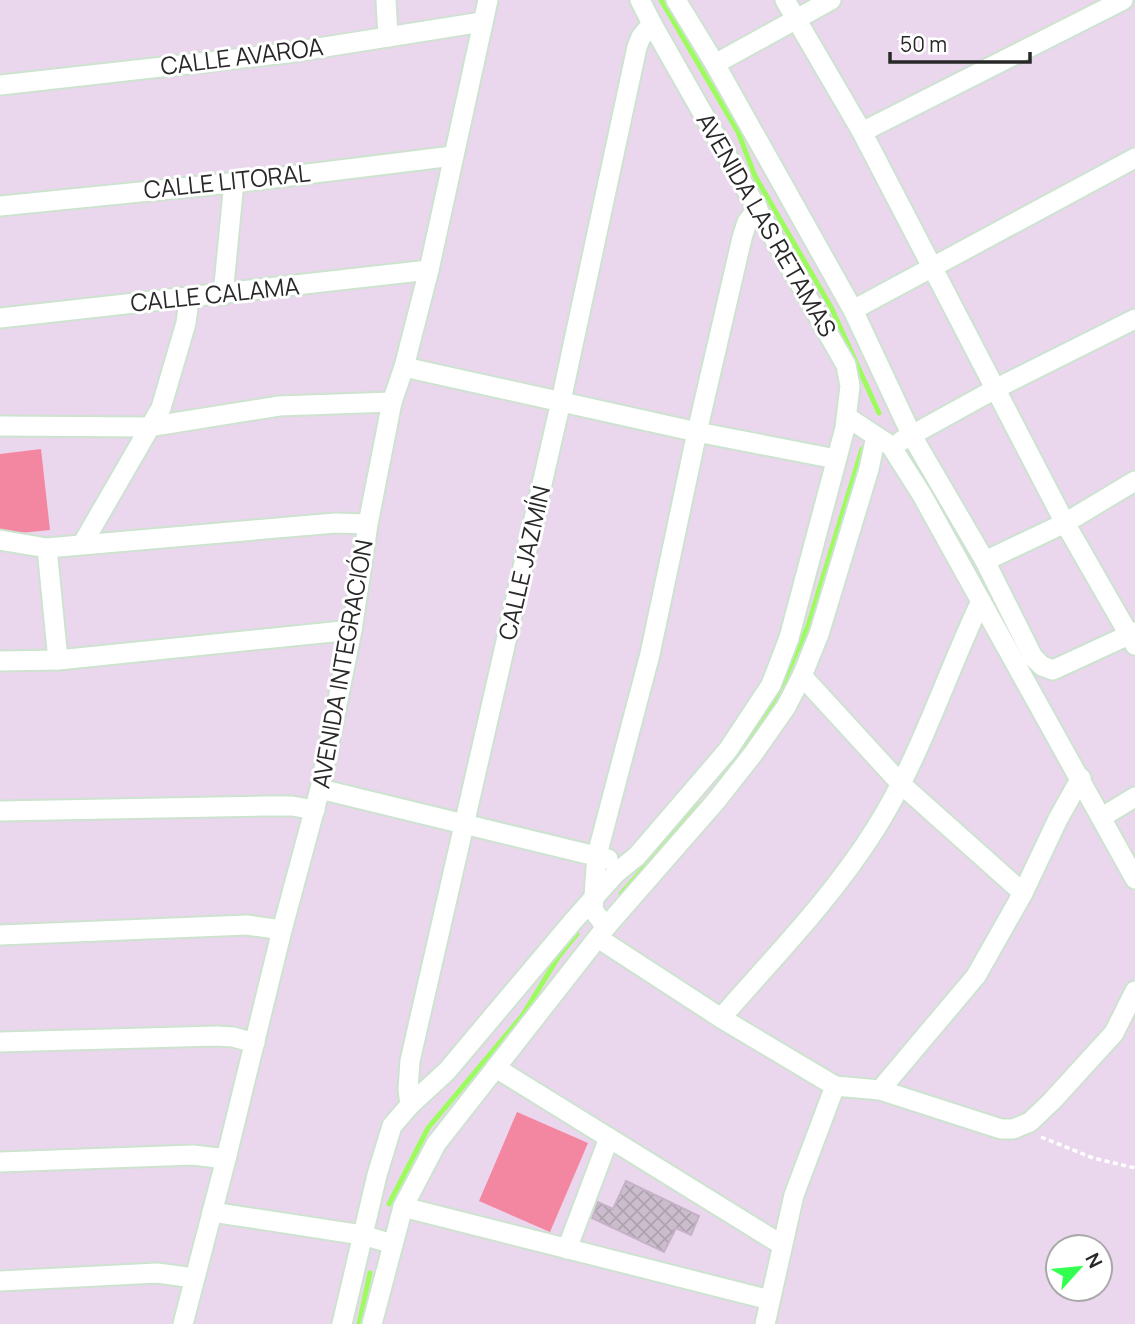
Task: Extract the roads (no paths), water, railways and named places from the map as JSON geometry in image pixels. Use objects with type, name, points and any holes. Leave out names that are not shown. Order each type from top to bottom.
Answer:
[{"type":"street","points":[[386,0],[388,37]]},
{"type":"street","name":"AVENIDA INTEGRACIÓN","points":[[183,1324],[320,789],[352,630],[368,524],[392,402],[404,367],[429,270],[488,0]]},
{"type":"street","name":"AVENIDA LAS RETAMAS","points":[[342,1324],[362,1235],[392,1126],[410,1105],[447,1071],[593,898],[637,856],[728,750],[771,685],[789,638],[847,417],[850,386],[846,365],[640,0]]},
{"type":"street","points":[[676,0],[715,64],[853,310],[912,436],[985,561],[1033,657],[1042,666],[1053,670],[1133,637],[1065,523],[862,132],[785,0]]},
{"type":"street","points":[[715,64],[831,0]]},
{"type":"street","points":[[862,132],[1123,0]]},
{"type":"street","name":"CALLE AVAROA","points":[[0,85],[287,53],[482,22]]},
{"type":"street","name":"CALLE JAZMÍN","points":[[410,1105],[410,1061],[561,401],[637,47],[641,37],[652,24]]},
{"type":"street","name":"CALLE LITORAL","points":[[0,206],[453,156]]},
{"type":"street","points":[[853,310],[1135,158]]},
{"type":"street","points":[[223,295],[234,182]]},
{"type":"street","points":[[758,208],[747,222],[742,238],[696,432],[650,654],[597,855],[593,910],[602,933],[721,1018],[835,1086],[880,1090],[1001,1129],[1019,1127],[1037,1116],[1114,1032],[1135,991]]},
{"type":"street","name":"CALLE CALAMA","points":[[0,318],[189,299],[429,270]]},
{"type":"street","points":[[83,543],[161,408],[186,323],[189,299]]},
{"type":"street","points":[[883,441],[912,436],[997,388],[1135,319]]},
{"type":"street","points":[[404,367],[696,432],[836,458]]},
{"type":"street","points":[[0,426],[148,427],[279,406],[392,402]]},
{"type":"street","points":[[847,417],[883,441],[922,495],[1135,879]]},
{"type":"street","points":[[372,1324],[404,1207],[436,1144],[602,933],[716,801],[786,707],[802,676],[869,469],[883,441]]},
{"type":"street","points":[[985,561],[1065,523],[1135,481]]},
{"type":"street","points":[[0,540],[47,548],[335,523],[368,524]]},
{"type":"street","points":[[47,548],[58,660]]},
{"type":"street","points":[[721,1018],[832,889],[875,830],[901,784],[981,601]]},
{"type":"street","points":[[0,661],[58,660],[352,630]]},
{"type":"street","points":[[802,676],[901,784],[1023,893]]},
{"type":"street","points":[[880,1090],[976,976],[1023,893],[1081,778]]},
{"type":"street","points":[[320,789],[597,855],[626,865]]},
{"type":"street","points":[[1102,817],[1135,797]]},
{"type":"street","points":[[0,811],[263,806],[292,806],[315,810]]},
{"type":"street","points":[[0,935],[247,925],[282,930]]},
{"type":"street","points":[[0,1042],[216,1036],[255,1043]]},
{"type":"street","points":[[496,1068],[782,1245]]},
{"type":"street","points":[[765,1324],[794,1195],[835,1086]]},
{"type":"street","points":[[568,1249],[609,1138]]},
{"type":"street","points":[[0,1162],[193,1155],[226,1159]]},
{"type":"street","points":[[404,1207],[770,1300]]},
{"type":"street","points":[[212,1212],[362,1235],[393,1244]]},
{"type":"street","points":[[0,1281],[157,1273],[194,1278]]},
{"type":"waterway","points":[[661,0],[738,132],[755,176],[831,307],[879,413]]},
{"type":"waterway","points":[[722,778],[753,737],[783,683],[808,626],[862,449]]},
{"type":"waterway","points":[[621,894],[700,805]]},
{"type":"waterway","points":[[389,1204],[428,1128],[522,1016],[559,956],[577,934]]},
{"type":"waterway","points":[[359,1324],[370,1273]]}]
